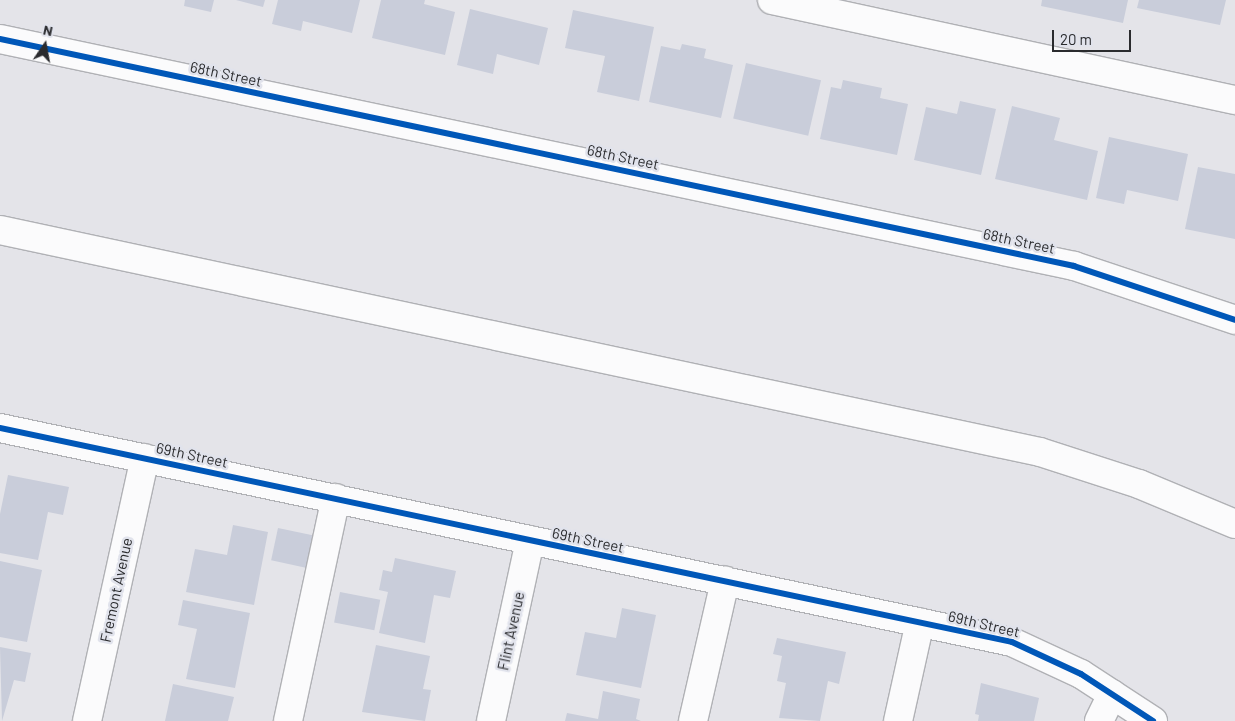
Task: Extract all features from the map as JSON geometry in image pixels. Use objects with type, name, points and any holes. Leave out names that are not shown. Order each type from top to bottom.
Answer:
[{"type":"street","points":[[772,0],[1235,100]]},
{"type":"street","name":"68th Street","points":[[0,39],[1074,266],[1235,320]]},
{"type":"street","points":[[0,230],[1040,452],[1139,484],[1235,524]]},
{"type":"street","name":"69th Street","points":[[0,428],[920,622],[1034,650],[1112,694],[1153,721]]},
{"type":"street","name":"Fremont Avenue","points":[[88,721],[145,458]]},
{"type":"street","points":[[288,721],[336,498]]},
{"type":"street","name":"Flint Avenue","points":[[491,721],[530,540]]},
{"type":"street","points":[[693,721],[725,581]]},
{"type":"street","points":[[898,721],[920,622]]},
{"type":"street","points":[[1099,721],[1112,694]]},
{"type":"building","points":[[185,0],[214,0],[211,12],[184,6]]},
{"type":"building","points":[[236,0],[265,0],[263,7]]},
{"type":"building","points":[[278,0],[360,0],[352,33],[303,21],[301,31],[272,24]]},
{"type":"building","points":[[381,0],[425,0],[424,4],[455,12],[445,55],[372,38]]},
{"type":"building","points":[[1042,0],[1128,0],[1123,23],[1041,6]]},
{"type":"building","points":[[1139,0],[1226,0],[1220,25],[1137,8]]},
{"type":"building","points":[[470,9],[548,28],[539,65],[497,54],[493,74],[457,65]]},
{"type":"building","points":[[573,10],[654,27],[639,101],[597,92],[605,56],[565,48]]},
{"type":"building","points":[[682,44],[706,49],[704,58],[733,65],[721,118],[649,102],[661,46],[680,50]]},
{"type":"building","points":[[746,63],[821,80],[808,136],[733,119]]},
{"type":"building","points":[[843,80],[882,88],[880,98],[908,104],[897,155],[820,139],[831,87],[841,89]]},
{"type":"building","points":[[960,101],[996,109],[981,175],[914,160],[926,107],[957,114]]},
{"type":"building","points":[[1012,106],[1060,118],[1054,140],[1098,151],[1087,200],[995,179]]},
{"type":"building","points":[[1109,137],[1188,154],[1178,201],[1127,190],[1124,204],[1096,198]]},
{"type":"building","points":[[1198,167],[1235,174],[1235,239],[1185,229]]},
{"type":"building","points":[[8,475],[69,487],[63,515],[48,512],[38,560],[0,553],[0,514]]},
{"type":"building","points":[[233,525],[268,532],[254,605],[186,592],[195,549],[227,555]]},
{"type":"building","points":[[278,528],[316,536],[309,568],[271,560]]},
{"type":"building","points":[[395,558],[456,571],[450,598],[434,595],[425,643],[379,633],[388,592],[379,590],[383,570],[392,572]]},
{"type":"building","points":[[0,561],[42,570],[27,642],[0,637]]},
{"type":"building","points":[[340,592],[380,600],[374,630],[334,622]]},
{"type":"building","points":[[183,600],[250,613],[235,688],[186,679],[197,629],[178,625]]},
{"type":"building","points":[[622,608],[656,615],[641,688],[576,675],[585,632],[616,638]]},
{"type":"building","points":[[777,638],[846,652],[839,684],[828,681],[820,721],[779,718],[786,683],[777,681],[782,656],[773,654]]},
{"type":"building","points":[[376,645],[430,656],[423,689],[431,690],[425,721],[362,712]]},
{"type":"building","points":[[0,647],[31,653],[25,682],[14,680],[2,721]]},
{"type":"building","points":[[981,683],[1039,698],[1034,721],[978,721],[979,715],[975,714]]},
{"type":"building","points":[[173,684],[234,697],[228,721],[165,721]]},
{"type":"building","points":[[603,691],[640,699],[636,719],[641,721],[565,721],[567,713],[598,719]]},
{"type":"cycle path","points":[[0,39],[1074,266],[1235,320]]},
{"type":"cycle path","points":[[0,428],[1012,642],[1081,674],[1153,721]]}]
